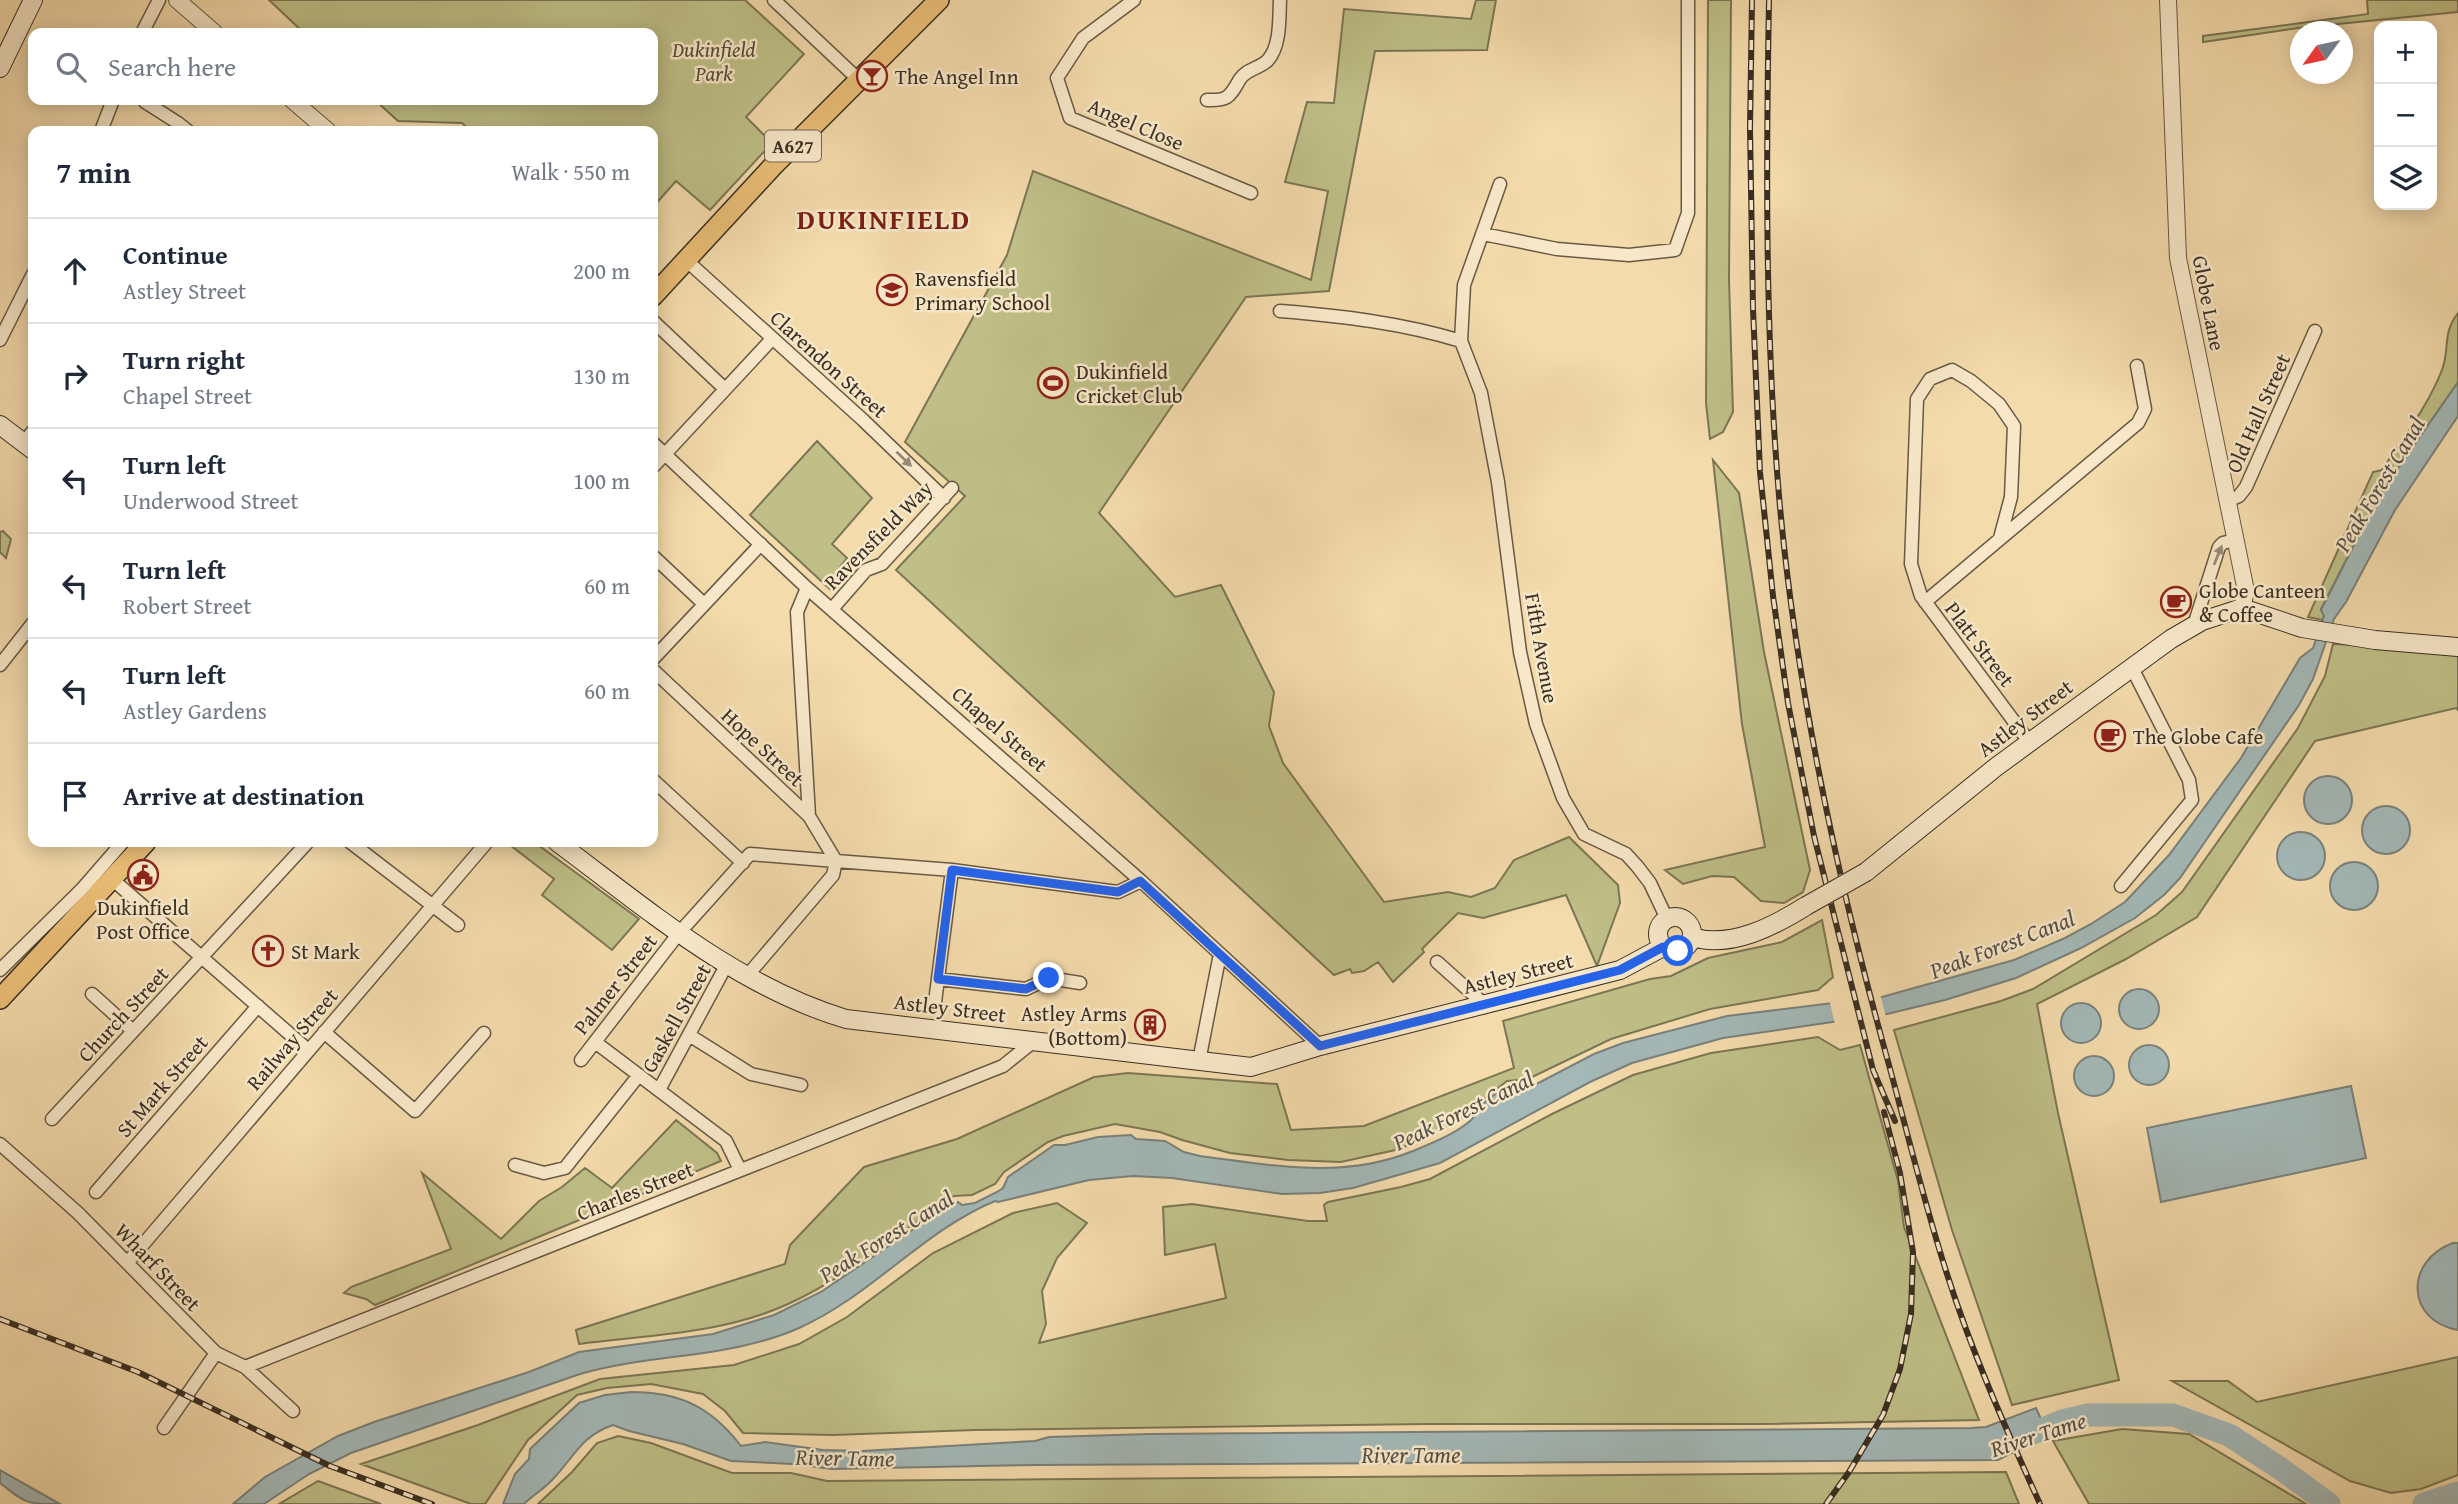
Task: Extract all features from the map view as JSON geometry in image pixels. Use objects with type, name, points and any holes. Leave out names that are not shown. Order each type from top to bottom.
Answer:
[{"type":"main road","points":[[0,68],[33,0]]},
{"type":"main road","name":"A627","points":[[658,291],[773,166],[939,0]]},
{"type":"main road","points":[[0,425],[28,440]]},
{"type":"main road","points":[[2242,608],[2302,628],[2350,636],[2458,647]]},
{"type":"main road","name":"Astley Street","points":[[1692,937],[1712,939],[1747,935],[1786,919],[1866,872],[2030,743],[2132,668],[2194,625],[2242,608]]},
{"type":"main road","points":[[0,999],[141,847]]},
{"type":"main road","name":"Astley Street","points":[[564,847],[679,933],[747,976],[810,1008],[846,1019],[1251,1067],[1320,1046],[1620,970],[1663,947]]},
{"type":"main road","points":[[1678,917],[1687,922],[1692,931],[1692,937],[1683,950],[1673,951],[1663,947],[1658,932],[1667,919],[1678,917]]},
{"type":"street","points":[[145,28],[159,0]]},
{"type":"street","points":[[177,0],[209,28]]},
{"type":"street","points":[[774,0],[859,80]]},
{"type":"street","name":"Angel Close","points":[[1134,0],[1083,37],[1057,78],[1070,118],[1251,193]]},
{"type":"street","points":[[1207,100],[1220,101],[1226,98],[1237,87],[1243,75],[1268,60],[1276,43],[1280,0]]},
{"type":"street","points":[[1483,234],[1557,249],[1629,255],[1675,250],[1688,213],[1688,0]]},
{"type":"street","name":"Globe Lane","points":[[2168,0],[2178,258],[2246,591],[2242,608]]},
{"type":"street","points":[[103,126],[111,105]]},
{"type":"street","points":[[150,105],[182,126]]},
{"type":"street","points":[[297,105],[316,126]]},
{"type":"street","points":[[1280,311],[1354,318],[1418,328],[1461,341],[1464,285],[1500,184]]},
{"type":"street","name":"Clarendon Street","points":[[686,260],[948,493]]},
{"type":"street","points":[[0,340],[28,284]]},
{"type":"street","points":[[658,326],[725,389]]},
{"type":"street","name":"Old Hall Street","points":[[2227,501],[2239,496],[2246,487],[2315,331]]},
{"type":"street","points":[[658,462],[772,339]]},
{"type":"street","name":"Fifth Avenue","points":[[1461,341],[1481,393],[1498,482],[1520,652],[1545,752],[1563,798],[1584,834],[1626,854],[1650,883],[1667,919]]},
{"type":"street","points":[[1925,602],[2138,423],[2145,409],[2137,366]]},
{"type":"street","name":"Platt Street","points":[[2000,538],[2011,497],[2014,426],[1999,404],[1971,381],[1952,370],[1930,379],[1916,399],[1911,564],[1925,602],[2030,743]]},
{"type":"street","name":"Chapel Street","points":[[658,448],[807,588],[1140,881],[1320,1046]]},
{"type":"street","name":"Ravensfield Way","points":[[832,609],[866,570],[883,564],[948,493]]},
{"type":"street","points":[[2194,625],[2219,547],[2235,540]]},
{"type":"street","points":[[658,654],[761,544]]},
{"type":"street","points":[[658,561],[704,604]]},
{"type":"street","points":[[807,588],[797,611],[809,816]]},
{"type":"street","points":[[0,665],[28,629]]},
{"type":"street","points":[[2121,886],[2192,800],[2189,780],[2132,668]]},
{"type":"street","name":"Hope Street","points":[[658,675],[809,816],[836,861]]},
{"type":"street","points":[[658,785],[743,863],[750,854],[952,870],[1118,892],[1140,881]]},
{"type":"street","points":[[0,970],[83,888],[119,847]]},
{"type":"street","name":"Church Street","points":[[52,1119],[302,847]]},
{"type":"street","points":[[357,847],[458,925]]},
{"type":"street","name":"Railway Street","points":[[128,1262],[483,847]]},
{"type":"street","points":[[747,976],[833,876],[836,861]]},
{"type":"street","name":"Palmer Street","points":[[581,1060],[679,933],[743,863]]},
{"type":"street","points":[[935,1002],[952,870]]},
{"type":"street","points":[[112,879],[308,1050]]},
{"type":"street","points":[[1199,1061],[1220,954]]},
{"type":"street","points":[[1437,962],[1485,1005]]},
{"type":"street","name":"Gaskell Street","points":[[659,1090],[727,964]]},
{"type":"street","points":[[938,979],[1026,989],[1049,978],[1080,983]]},
{"type":"street","points":[[92,994],[133,1031]]},
{"type":"street","name":"St Mark Street","points":[[96,1192],[258,1006]]},
{"type":"street","points":[[324,1032],[415,1111],[484,1033]]},
{"type":"street","points":[[689,1035],[751,1074],[801,1085]]},
{"type":"street","name":"Charles Street","points":[[246,1367],[1003,1066],[1034,1041]]},
{"type":"street","points":[[594,1042],[726,1140],[740,1170]]},
{"type":"street","points":[[515,1166],[544,1174],[565,1168],[639,1075]]},
{"type":"street","name":"Wharf Street","points":[[0,1144],[78,1213],[216,1353],[246,1367],[293,1411]]},
{"type":"street","points":[[164,1428],[216,1353]]},
{"type":"green space","name":"Dukinfield Park","points":[[269,0],[745,0],[804,54],[746,117],[772,143],[710,210],[676,181],[658,201],[658,126],[465,126],[462,123],[398,121],[380,105],[658,105],[658,28],[299,28]]},
{"type":"green space","points":[[1476,0],[1496,0],[1487,50],[1375,51],[1329,291],[1246,297],[1099,513],[1175,597],[1221,585],[1274,692],[1269,726],[1283,763],[1384,902],[1448,892],[1471,897],[1495,888],[1514,860],[1569,837],[1618,885],[1620,903],[1597,966],[1566,895],[1483,918],[1458,913],[1393,982],[1378,962],[1364,971],[1352,973],[1350,969],[1334,975],[896,570],[965,496],[905,442],[1007,255],[1033,171],[1311,280],[1328,191],[1285,182],[1307,102],[1334,103],[1344,9],[1471,19]]},
{"type":"green space","points":[[1708,0],[1731,0],[1729,280],[1733,412],[1723,432],[1710,439],[1706,403]]},
{"type":"green space","points":[[2367,0],[2458,0],[2458,12],[2353,22],[2316,21],[2368,14]]},
{"type":"green space","points":[[2290,24],[2290,29],[2203,42],[2203,36]]},
{"type":"green space","points":[[2458,313],[2458,382],[2379,496],[2321,609],[2323,620],[2308,617],[2373,472],[2382,470],[2430,396],[2442,370],[2450,327]]},
{"type":"green space","points":[[817,441],[872,498],[832,544],[847,558],[840,567],[848,576],[833,592],[750,515]]},
{"type":"green space","points":[[1713,460],[1739,493],[1764,652],[1810,870],[1803,892],[1784,903],[1761,901],[1734,877],[1712,876],[1683,884],[1665,870],[1765,847],[1742,724]]},
{"type":"green space","points":[[3,531],[11,539],[6,558],[0,552],[0,532]]},
{"type":"green space","points":[[2333,644],[2458,649],[2458,710],[2456,708],[2315,741],[2197,917],[2126,959],[2037,1004],[2058,1113],[2119,1380],[2012,1405],[1952,1230],[1894,1030],[2001,1001],[2033,989],[2156,915],[2182,892],[2298,728],[2325,676]]},
{"type":"green space","points":[[512,847],[541,847],[639,919],[612,950],[542,895],[554,879]]},
{"type":"green space","points":[[1822,920],[1833,977],[1818,990],[1710,1009],[1611,1039],[1528,1079],[1507,1081],[1460,1120],[1400,1149],[1341,1162],[1288,1160],[1230,1153],[1160,1132],[1115,1124],[1063,1136],[1048,1142],[1004,1172],[995,1184],[972,1195],[954,1196],[832,1281],[788,1304],[738,1322],[712,1327],[579,1344],[576,1330],[785,1264],[790,1245],[864,1167],[957,1139],[1094,1077],[1128,1073],[1277,1084],[1291,1130],[1364,1126],[1514,1068],[1503,1021],[1650,979],[1671,976],[1708,958],[1782,942]]},
{"type":"green space","points":[[1818,1037],[1840,1050],[1860,1045],[1898,1181],[1904,1227],[1979,1420],[1762,1424],[1428,1424],[975,1430],[833,1435],[743,1433],[725,1411],[703,1394],[651,1384],[607,1388],[577,1395],[528,1440],[485,1504],[471,1504],[361,1464],[478,1425],[600,1379],[734,1365],[799,1344],[847,1317],[933,1253],[1013,1213],[1057,1203],[1087,1223],[1057,1258],[1042,1291],[1046,1324],[1039,1343],[1226,1298],[1215,1244],[1165,1255],[1163,1207],[1192,1204],[1308,1221],[1327,1221],[1324,1205],[1328,1202],[1430,1179],[1552,1114],[1633,1075],[1711,1053]]},
{"type":"green space","points":[[676,1120],[717,1153],[721,1161],[375,1305],[366,1299],[344,1293],[351,1287],[451,1249],[422,1173],[501,1239],[539,1201],[585,1168],[612,1188]]},
{"type":"green space","points":[[2458,1357],[2458,1475],[2421,1489],[2391,1493],[2350,1481],[2172,1381],[2228,1381],[2257,1402]]},
{"type":"green space","points":[[2122,1429],[2189,1434],[2306,1504],[2089,1504],[2053,1441]]},
{"type":"green space","points":[[618,1436],[651,1443],[732,1473],[791,1473],[827,1481],[2006,1472],[2019,1504],[538,1504],[572,1472],[597,1443]]},
{"type":"green space","points":[[318,1481],[381,1504],[279,1504]]},
{"type":"water","points":[[2458,382],[2458,416],[2395,510],[2346,602],[2334,619],[2313,679],[2299,705],[2180,878],[2135,918],[2081,948],[2016,978],[1945,1000],[1887,1014],[1723,1038],[1632,1063],[1590,1082],[1440,1163],[1353,1188],[1320,1193],[1282,1194],[1172,1178],[1133,1176],[1089,1180],[995,1201],[944,1229],[850,1299],[799,1328],[772,1338],[718,1351],[635,1362],[580,1374],[351,1453],[309,1474],[264,1504],[233,1504],[265,1477],[338,1436],[374,1422],[529,1372],[579,1352],[713,1334],[774,1315],[821,1292],[937,1213],[958,1202],[962,1205],[975,1203],[997,1192],[1003,1188],[1008,1177],[1054,1145],[1098,1137],[1131,1135],[1136,1139],[1165,1141],[1184,1152],[1200,1156],[1281,1166],[1334,1168],[1387,1160],[1457,1130],[1472,1119],[1484,1102],[1505,1088],[1525,1090],[1594,1054],[1623,1043],[1727,1016],[1882,997],[2014,960],[2065,938],[2125,902],[2169,855],[2241,758],[2300,658],[2313,648],[2324,616],[2321,610],[2379,496]]},
{"type":"water","points":[[2328,776],[2345,783],[2352,800],[2345,817],[2328,824],[2311,817],[2304,800],[2311,783]]},
{"type":"water","points":[[2386,806],[2403,813],[2410,830],[2403,847],[2386,854],[2369,847],[2362,830],[2369,813]]},
{"type":"water","points":[[2301,832],[2318,839],[2325,856],[2318,873],[2301,880],[2284,873],[2277,856],[2284,839]]},
{"type":"water","points":[[2354,862],[2371,869],[2378,886],[2371,903],[2354,910],[2337,903],[2330,886],[2337,869]]},
{"type":"water","points":[[2139,989],[2147,990],[2153,995],[2158,1001],[2158,1017],[2153,1023],[2147,1028],[2139,1029],[2131,1028],[2125,1023],[2120,1017],[2119,1009],[2120,1001],[2125,995],[2131,990]]},
{"type":"water","points":[[2081,1003],[2089,1004],[2095,1009],[2100,1015],[2100,1031],[2095,1037],[2089,1042],[2081,1043],[2073,1042],[2067,1037],[2062,1031],[2061,1023],[2062,1015],[2067,1009],[2073,1004]]},
{"type":"water","points":[[2149,1045],[2163,1051],[2169,1065],[2163,1079],[2149,1085],[2135,1079],[2129,1065],[2135,1051]]},
{"type":"water","points":[[2094,1056],[2108,1062],[2114,1076],[2108,1090],[2094,1096],[2080,1090],[2074,1076],[2080,1062]]},
{"type":"water","points":[[2351,1086],[2366,1158],[2161,1202],[2147,1128]]},
{"type":"water","points":[[2458,1243],[2458,1330],[2441,1324],[2428,1315],[2418,1290],[2419,1276],[2426,1263],[2437,1252]]},
{"type":"water","points":[[631,1392],[665,1395],[693,1404],[718,1421],[741,1446],[765,1442],[823,1450],[862,1451],[1035,1441],[1049,1437],[1150,1434],[1971,1428],[1986,1427],[2036,1408],[2048,1434],[1998,1460],[1035,1465],[832,1469],[731,1461],[683,1444],[613,1425],[586,1441],[550,1483],[524,1504],[503,1504],[515,1474],[529,1459],[530,1449],[579,1403],[605,1395]]},
{"type":"water","points":[[0,1470],[60,1504],[33,1503],[22,1499],[0,1483]]},
{"type":"pier","points":[[1880,994],[1886,1017],[1835,1024],[1829,999]]},
{"type":"waterway","name":"River Tame","points":[[2019,1439],[2062,1421],[2088,1415],[2173,1415],[2229,1435],[2329,1504]]},
{"type":"waterway","name":"River Tame","points":[[2424,1504],[2458,1493]]},
{"type":"railway","points":[[1752,0],[1750,128],[1753,309],[1760,472],[1773,596],[1788,703],[1814,836],[1873,1070],[1895,1121]]},
{"type":"railway","points":[[1769,0],[1768,248],[1774,434],[1786,568],[1808,712],[1852,925],[1931,1222],[1978,1362],[2040,1504]]},
{"type":"railway","points":[[1826,1504],[1849,1472],[1883,1415],[1900,1369],[1911,1314],[1913,1252],[1900,1173],[1884,1112]]},
{"type":"railway","points":[[0,1319],[138,1372],[330,1466],[432,1504]]},
{"type":"place","name":"The Angel Inn","points":[[872,76]]},
{"type":"place","name":"Ravensfield Primary School","points":[[892,290]]},
{"type":"place","name":"Dukinfield Cricket Club","points":[[1053,383]]},
{"type":"place","name":"Globe Canteen & Coffee","points":[[2176,602]]},
{"type":"place","name":"The Globe Cafe","points":[[2110,736]]},
{"type":"place","name":"Dukinfield Post Office","points":[[143,875]]},
{"type":"place","name":"St Mark","points":[[268,951]]},
{"type":"place","name":"Astley Arms (Bottom)","points":[[1150,1025]]},
{"type":"district","name":"DUKINFIELD","points":[[884,218]]},
{"type":"route","points":[[1049,978],[1026,989],[938,979],[952,870],[1118,892],[1140,881],[1320,1046],[1620,970],[1663,947],[1678,951]]},
{"type":"water label","name":"Peak Forest Canal","points":[[2379,484]]},
{"type":"water label","name":"Peak Forest Canal","points":[[2002,944]]},
{"type":"water label","name":"Peak Forest Canal","points":[[1463,1110]]},
{"type":"water label","name":"Peak Forest Canal","points":[[886,1236]]}]
